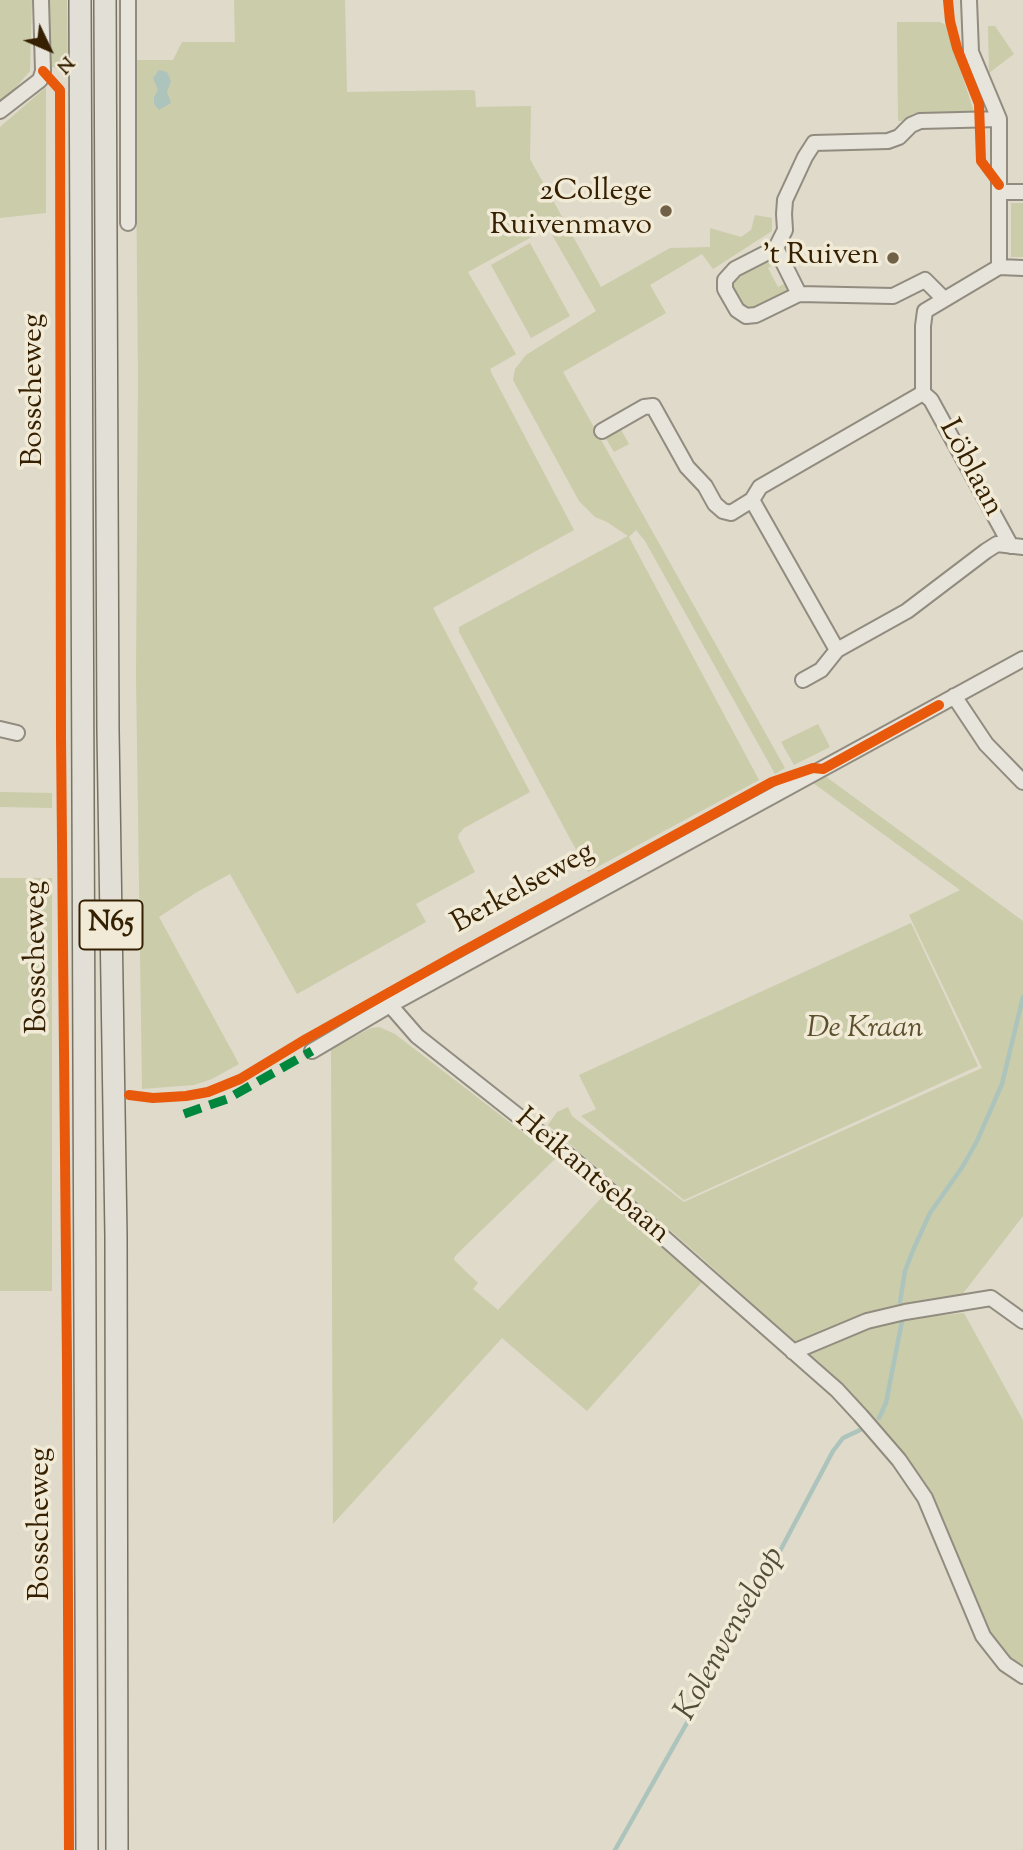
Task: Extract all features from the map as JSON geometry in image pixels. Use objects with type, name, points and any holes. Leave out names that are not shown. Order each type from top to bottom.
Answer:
[{"type":"main road","name":"Bosscheweg","points":[[80,0],[87,1850]]},
{"type":"main road","name":"N65","points":[[105,0],[108,717],[116,1236],[117,1850]]},
{"type":"street","points":[[0,111],[40,80],[43,71],[41,0]]},
{"type":"street","points":[[128,0],[128,223]]},
{"type":"street","points":[[969,0],[971,52],[999,119],[999,267]]},
{"type":"street","points":[[944,299],[925,280],[892,296],[799,293],[756,315],[746,316],[737,310],[725,289],[725,279],[735,270],[776,248],[785,230],[785,200],[814,143],[888,141],[899,137],[911,125],[920,121],[999,119]]},
{"type":"street","points":[[1000,192],[1023,192]]},
{"type":"street","points":[[776,248],[799,293]]},
{"type":"street","points":[[923,393],[922,326],[925,311],[999,267],[1023,268]]},
{"type":"street","name":"Löblaan","points":[[602,430],[644,407],[653,406],[687,467],[705,486],[715,504],[723,511],[731,513],[752,500],[760,487],[923,393],[931,400],[1017,547]]},
{"type":"street","points":[[752,500],[837,650]]},
{"type":"street","name":"Löblaan","points":[[803,680],[821,670],[837,650],[907,611],[997,544],[1017,547]]},
{"type":"street","name":"Berkelseweg","points":[[312,1051],[390,1005],[1023,659]]},
{"type":"street","points":[[954,696],[986,744],[1023,782]]},
{"type":"street","points":[[0,729],[17,733]]},
{"type":"street","name":"Heikantsebaan","points":[[390,1005],[405,1025],[426,1045],[574,1160],[836,1391],[899,1460],[925,1499],[983,1636],[1005,1664],[1023,1676]]},
{"type":"street","points":[[793,1352],[867,1321],[991,1298],[1023,1321]]},
{"type":"green space","points":[[0,0],[32,0],[30,71],[5,100],[0,99]]},
{"type":"green space","points":[[45,0],[67,0],[68,71],[45,65]]},
{"type":"green space","points":[[234,0],[345,0],[347,92],[472,90],[475,91],[476,107],[531,106],[530,159],[601,287],[670,248],[710,247],[710,228],[741,237],[751,230],[755,215],[772,218],[772,231],[713,269],[702,254],[650,285],[666,313],[563,372],[785,768],[775,774],[645,541],[636,530],[629,537],[759,780],[588,872],[459,632],[459,627],[628,536],[595,517],[579,501],[513,380],[515,369],[526,355],[596,311],[548,228],[468,272],[516,354],[490,369],[492,374],[574,530],[433,608],[530,792],[464,828],[459,834],[458,838],[475,872],[416,904],[426,922],[297,994],[230,874],[159,917],[239,1064],[212,1079],[194,1085],[142,1089],[136,676],[138,377],[135,60],[173,60],[182,42],[235,42]]},
{"type":"green space","points":[[897,22],[940,22],[946,25],[974,112],[914,113],[898,121]]},
{"type":"green space","points":[[988,26],[995,26],[1014,54],[989,73]]},
{"type":"green space","points":[[46,87],[46,213],[0,218],[0,127]]},
{"type":"green space","points":[[1011,203],[1023,203],[1023,257],[1011,257]]},
{"type":"green space","points":[[530,243],[570,316],[531,338],[491,265]]},
{"type":"green space","points":[[768,259],[777,263],[768,268],[778,287],[788,282],[788,289],[755,309],[744,308],[732,288],[732,278]]},
{"type":"green space","points":[[620,428],[629,444],[614,452],[605,437]]},
{"type":"green space","points":[[818,724],[830,747],[794,765],[781,742]]},
{"type":"green space","points":[[825,776],[1023,921],[1023,1216],[961,1296],[900,1304],[897,1320],[964,1313],[1023,1420],[1023,1667],[1003,1653],[989,1635],[951,1547],[860,1407],[808,1355],[702,1258],[548,1125],[557,1112],[568,1107],[572,1116],[684,1202],[982,1068],[909,915],[960,890],[813,783]]},
{"type":"green space","points":[[0,792],[52,793],[52,808],[0,807]]},
{"type":"green space","points":[[0,878],[52,878],[52,1291],[0,1291]]},
{"type":"green space","name":"De Kraan","points":[[911,923],[978,1066],[684,1200],[581,1116],[596,1109],[579,1075]]},
{"type":"green space","points":[[379,1027],[395,1034],[556,1158],[455,1256],[454,1260],[478,1283],[473,1289],[498,1310],[603,1196],[703,1281],[587,1411],[502,1338],[333,1524],[331,1049],[371,1028]]},
{"type":"water","points":[[159,70],[167,72],[171,81],[167,92],[171,103],[159,110],[154,104],[158,90],[153,78]]},
{"type":"waterway","name":"Kolenvenseloop","points":[[900,1302],[905,1271],[930,1213],[977,1141],[1002,1084],[1023,997]]},
{"type":"waterway","name":"Kolenvenseloop","points":[[879,1418],[886,1403],[902,1321]]},
{"type":"waterway","name":"Kolenvenseloop","points":[[615,1850],[718,1668],[833,1451],[843,1438],[860,1430]]},
{"type":"marked path","points":[[184,1114],[227,1099],[312,1051]]},
{"type":"cycle path","points":[[948,0],[957,48],[979,104],[981,161],[999,185]]},
{"type":"cycle path","points":[[43,71],[60,90],[61,737],[69,1850]]},
{"type":"cycle path","points":[[129,1095],[153,1098],[186,1096],[208,1092],[240,1079],[463,951],[772,782],[813,768],[823,769],[939,705]]},
{"type":"place","name":"2College Ruivenmavo","points":[[666,211]]},
{"type":"place","name":"'t Ruiven","points":[[893,258]]}]
